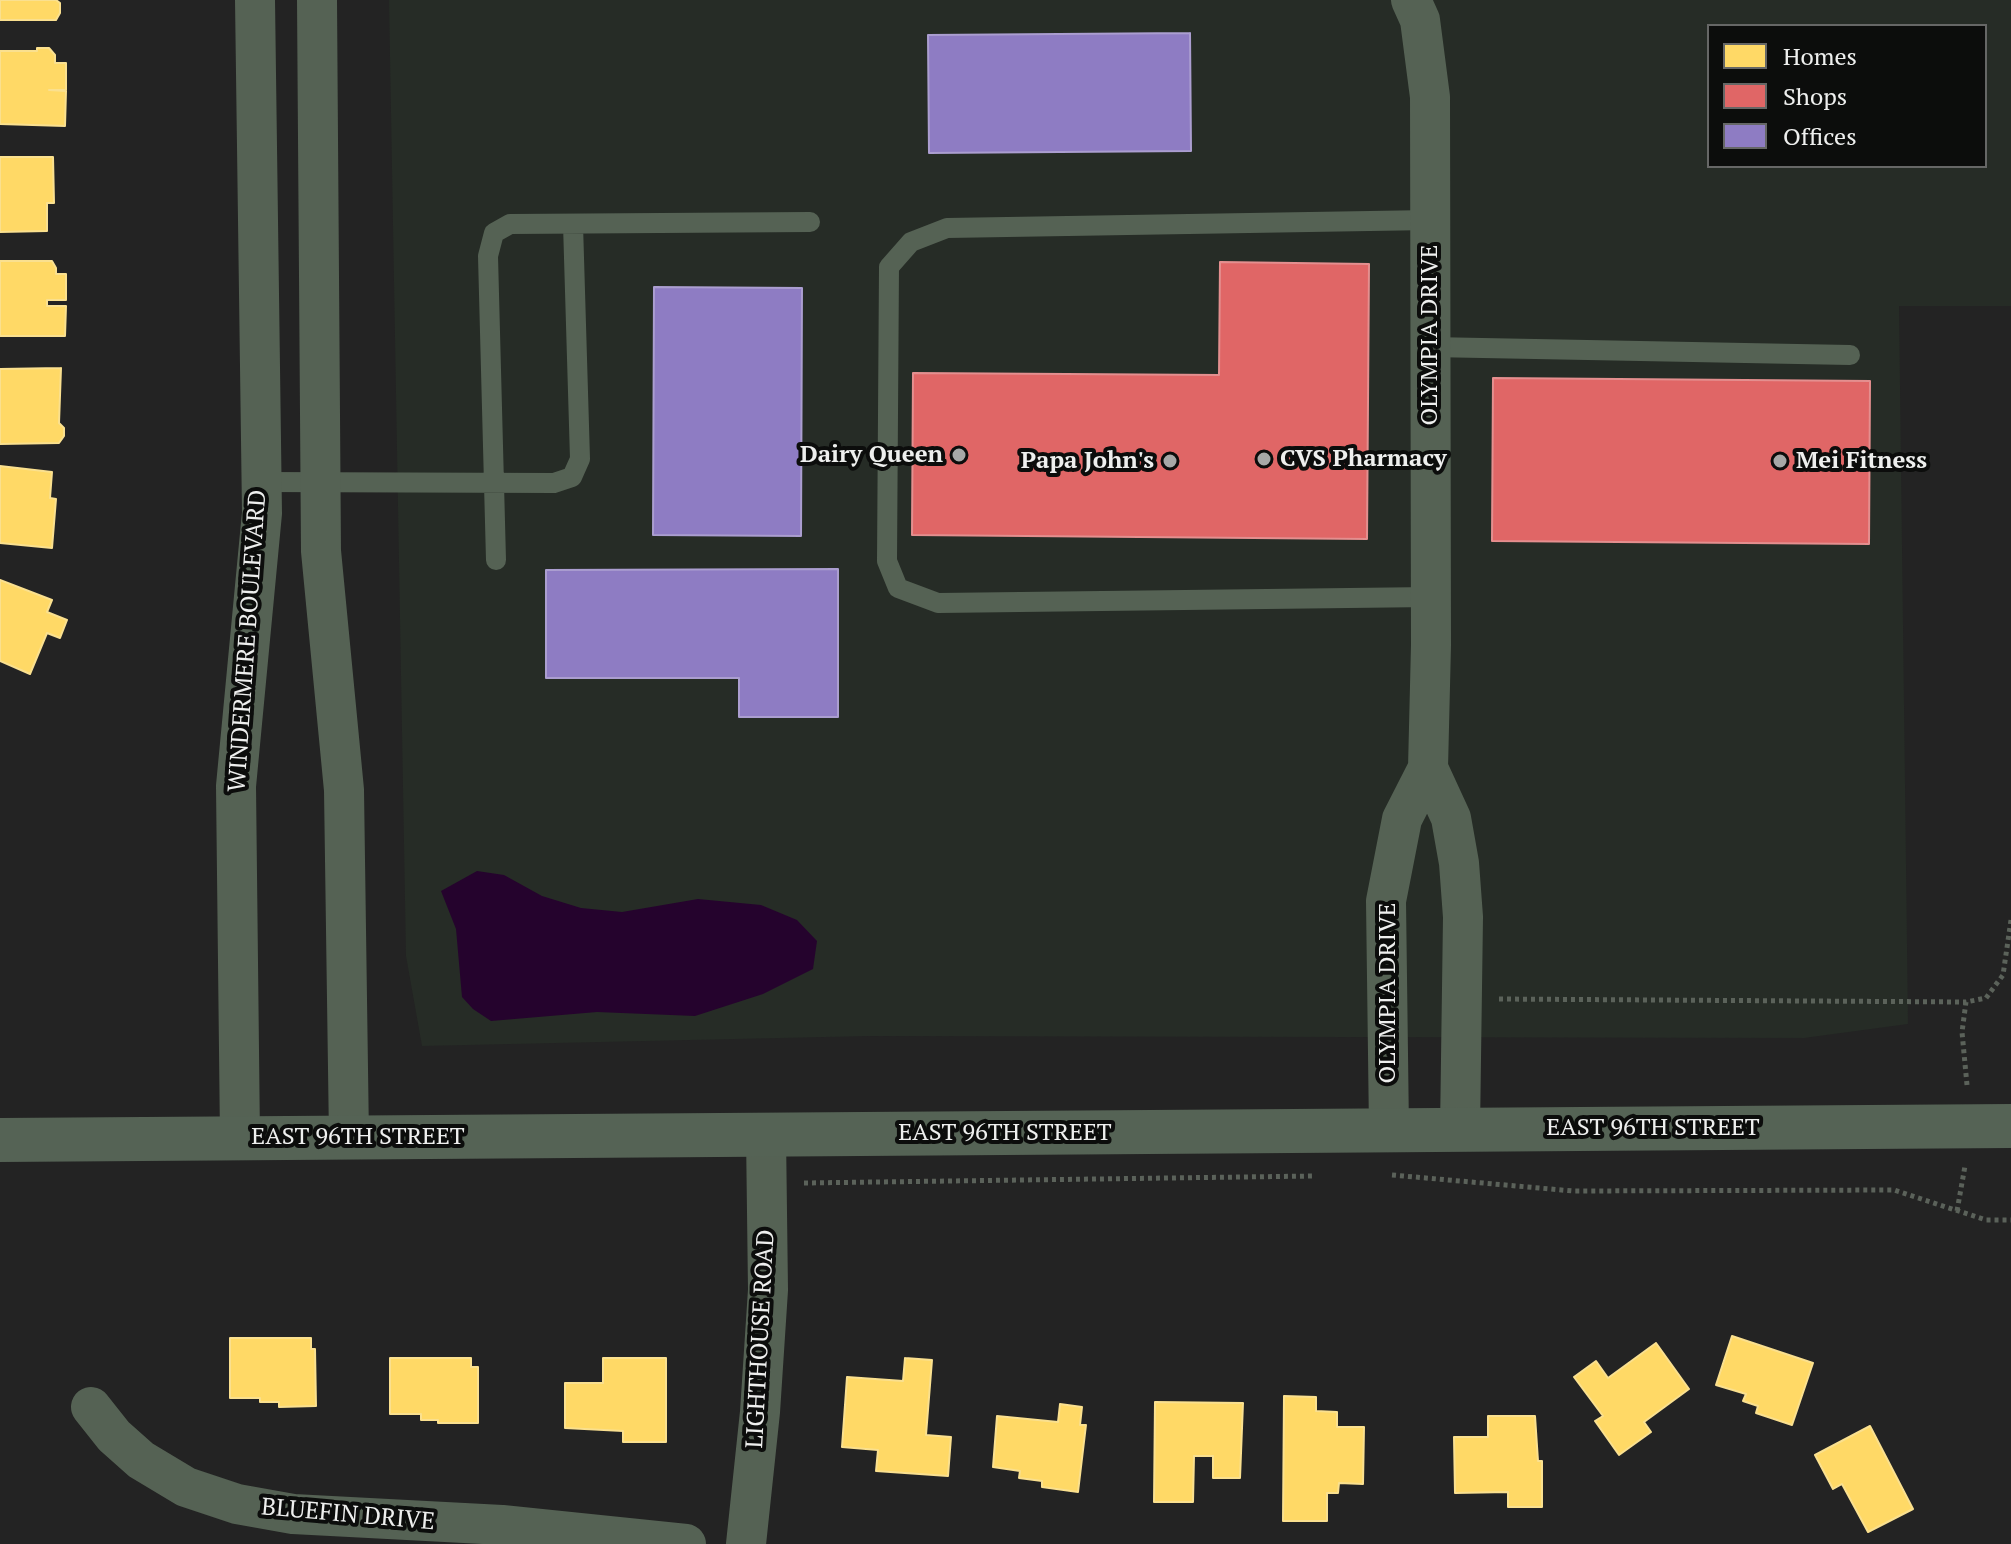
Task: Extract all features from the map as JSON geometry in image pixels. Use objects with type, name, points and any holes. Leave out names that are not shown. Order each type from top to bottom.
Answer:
[{"type":"main road","name":"EAST 96TH STREET","points":[[0,1140],[1991,1126]]},
{"type":"street","name":"WINDERMERE BOULEVARD","points":[[240,1138],[236,786],[262,513],[255,0]]},
{"type":"street","points":[[317,0],[321,551],[344,790],[349,1138]]},
{"type":"street","name":"OLYMPIA DRIVE","points":[[1411,0],[1420,20],[1430,97],[1431,597],[1428,768],[1451,818],[1459,863],[1463,917],[1460,1130]]},
{"type":"street","name":"OLYMPIA DRIVE","points":[[1389,1130],[1386,901],[1402,819],[1428,768]]},
{"type":"street","name":"LIGHTHOUSE ROAD","points":[[746,1544],[760,1412],[768,1290],[766,1134]]},
{"type":"street","name":"BLUEFIN DRIVE","points":[[91,1407],[114,1436],[141,1460],[186,1487],[237,1504],[293,1514],[502,1525],[686,1544]]},
{"type":"lane","points":[[1430,220],[947,228],[911,242],[889,267],[887,561],[898,588],[938,603],[1431,597]]},
{"type":"lane","points":[[496,560],[488,256],[494,233],[510,224],[810,222]]},
{"type":"lane","points":[[261,482],[554,483],[572,477],[580,459],[573,224]]},
{"type":"lane","points":[[1430,347],[1850,355]]},
{"type":"path","points":[[1462,999],[1966,1002],[1986,998],[2003,975],[2011,920]]},
{"type":"path","points":[[1957,1211],[1991,1126],[1962,1032],[1966,1002]]},
{"type":"path","points":[[1390,1175],[1573,1191],[1894,1190],[1986,1220],[2011,1220]]},
{"type":"path","points":[[767,1184],[1326,1176]]},
{"type":"shaded area","points":[[389,0],[2011,0],[2011,306],[1899,306],[1908,1024],[1804,1038],[869,1036],[422,1046],[406,956]]},
{"type":"shaded area","points":[[477,871],[504,875],[542,896],[581,908],[622,912],[698,899],[761,905],[797,920],[817,941],[813,969],[763,994],[695,1016],[597,1012],[491,1021],[462,997],[456,929],[441,891]]},
{"type":"building: Homes","points":[[0,0],[56,0],[60,3],[60,13],[56,20],[0,20]]},
{"type":"building: Homes","points":[[37,48],[49,48],[55,55],[55,63],[66,63],[66,90],[49,90],[66,91],[65,126],[0,124],[0,51],[37,51]]},
{"type":"building: Homes","points":[[0,157],[53,157],[54,203],[47,203],[47,231],[0,232]]},
{"type":"building: Homes","points":[[0,261],[52,261],[56,274],[66,274],[66,300],[47,300],[47,306],[66,306],[65,336],[0,336]]},
{"type":"building: Homes","points":[[61,368],[59,423],[64,428],[64,436],[59,443],[0,444],[0,369]]},
{"type":"building: Homes","points":[[0,466],[52,472],[50,498],[56,499],[52,548],[0,543]]},
{"type":"building: Homes","points":[[0,580],[52,600],[47,612],[67,620],[60,638],[47,633],[30,674],[0,661]]},
{"type":"building: Homes","points":[[1732,1336],[1813,1363],[1792,1425],[1756,1413],[1758,1406],[1743,1401],[1746,1394],[1716,1385]]},
{"type":"building: Homes","points":[[230,1338],[311,1338],[311,1349],[315,1349],[316,1406],[279,1407],[279,1402],[260,1402],[260,1398],[230,1398]]},
{"type":"building: Homes","points":[[1656,1343],[1689,1389],[1644,1422],[1651,1432],[1619,1455],[1595,1421],[1603,1416],[1574,1377],[1596,1361],[1608,1378]]},
{"type":"building: Homes","points":[[390,1358],[471,1358],[471,1367],[478,1367],[478,1423],[438,1423],[438,1420],[421,1420],[421,1414],[390,1414]]},
{"type":"building: Homes","points":[[603,1358],[666,1358],[666,1442],[623,1442],[623,1431],[565,1428],[565,1383],[603,1383]]},
{"type":"building: Homes","points":[[905,1358],[932,1360],[926,1435],[951,1437],[948,1476],[876,1471],[878,1450],[842,1447],[847,1377],[903,1381]]},
{"type":"building: Homes","points":[[1284,1396],[1316,1397],[1316,1411],[1337,1412],[1337,1427],[1364,1427],[1363,1484],[1339,1483],[1338,1493],[1327,1493],[1327,1521],[1283,1521]]},
{"type":"building: Homes","points":[[1155,1402],[1243,1403],[1240,1478],[1213,1478],[1213,1456],[1194,1456],[1193,1502],[1154,1502]]},
{"type":"building: Homes","points":[[1060,1404],[1082,1407],[1080,1425],[1086,1425],[1078,1492],[1042,1487],[1042,1481],[1019,1478],[1020,1471],[993,1467],[997,1416],[1058,1422]]},
{"type":"building: Homes","points":[[1488,1416],[1535,1416],[1538,1461],[1542,1461],[1542,1507],[1508,1507],[1508,1492],[1455,1493],[1454,1437],[1488,1437]]},
{"type":"building: Homes","points":[[1870,1426],[1913,1509],[1868,1532],[1842,1484],[1833,1489],[1815,1455]]},
{"type":"building: Shops","points":[[1220,262],[1369,264],[1367,539],[912,535],[913,373],[1219,375]]},
{"type":"building: Shops","points":[[1493,378],[1870,381],[1869,544],[1492,541]]},
{"type":"building: Offices","points":[[1190,33],[1191,151],[929,153],[928,35]]},
{"type":"building: Offices","points":[[654,287],[802,288],[801,536],[653,535]]},
{"type":"building: Offices","points":[[838,569],[838,717],[739,717],[739,678],[546,678],[546,570]]},
{"type":"place","name":"Dairy Queen","points":[[959,455]]},
{"type":"place","name":"CVS Pharmacy","points":[[1264,459]]},
{"type":"place","name":"Papa John's","points":[[1170,461]]},
{"type":"place","name":"Mei Fitness","points":[[1780,461]]}]
